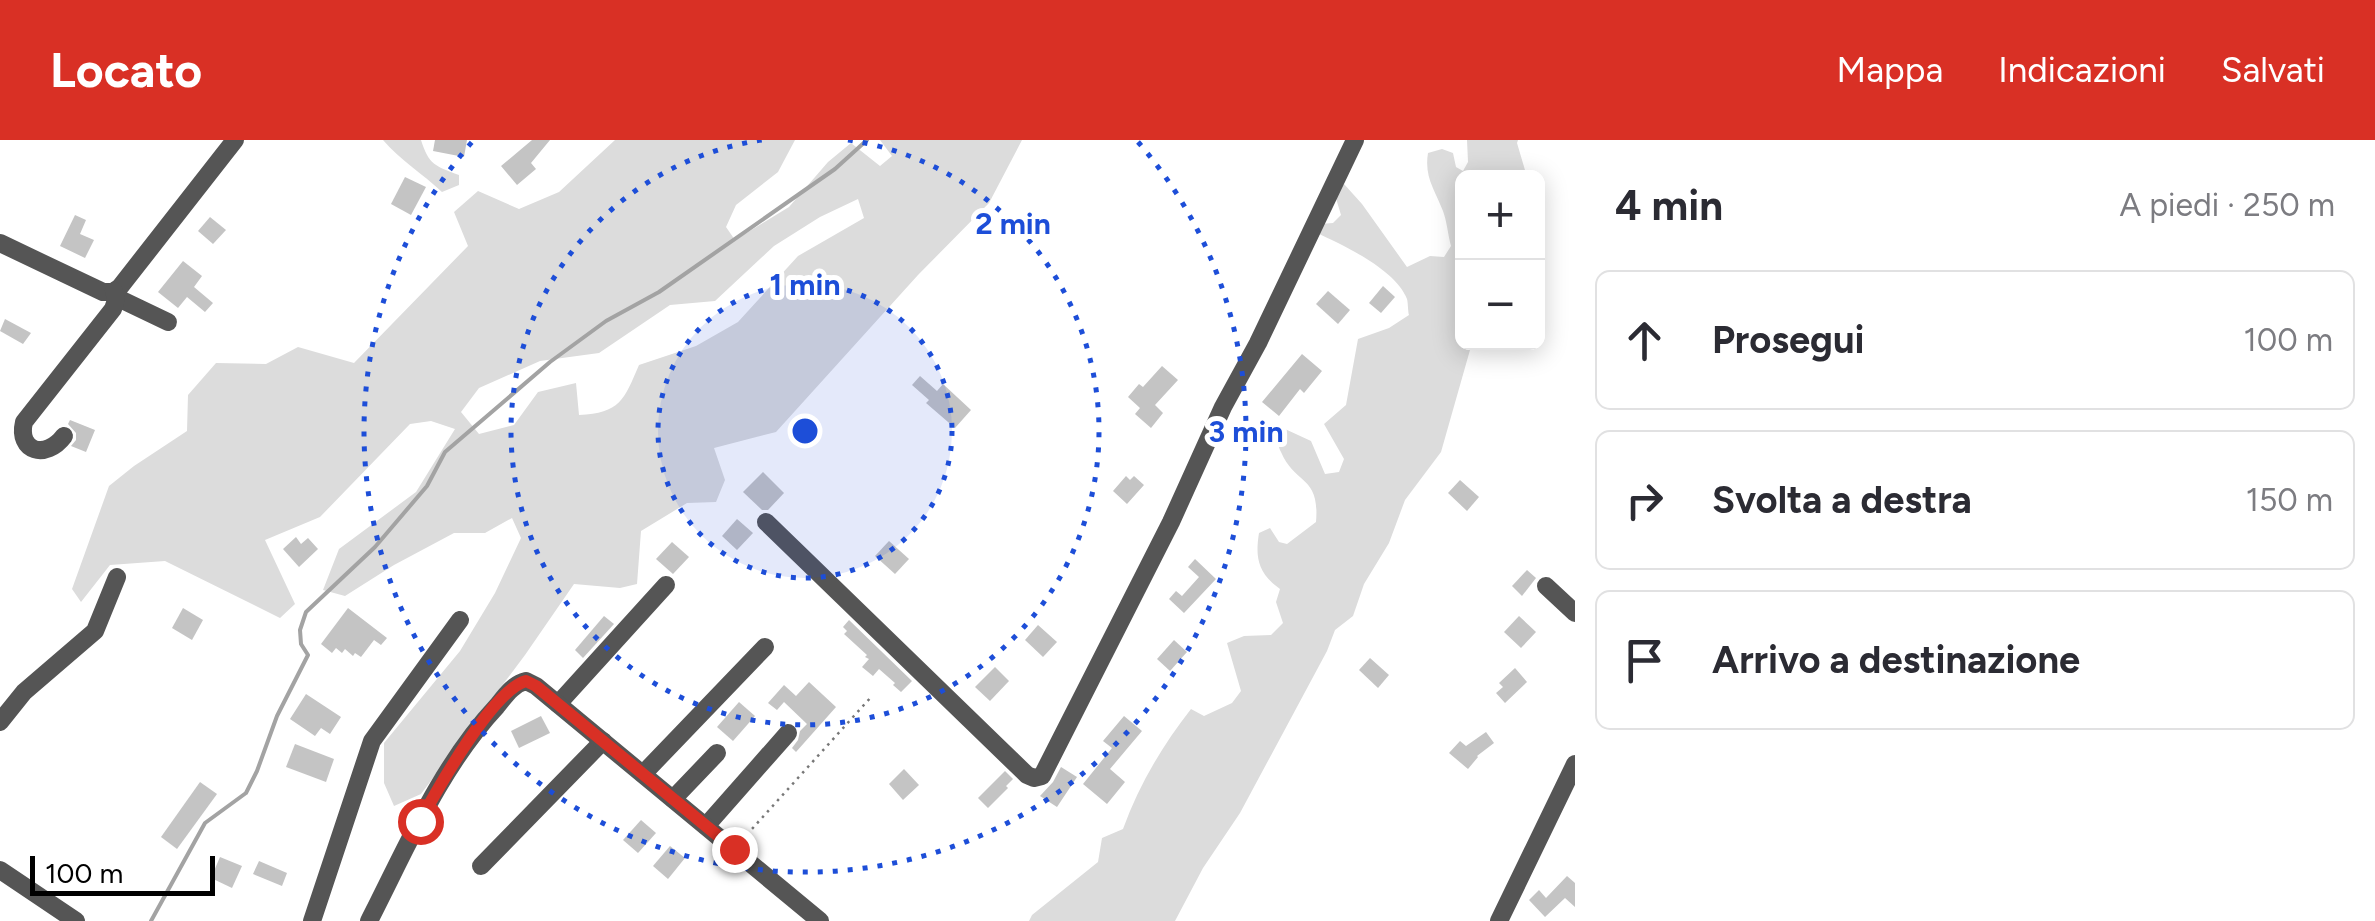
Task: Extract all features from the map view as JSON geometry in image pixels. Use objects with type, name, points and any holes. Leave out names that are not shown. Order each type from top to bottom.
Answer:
[{"type":"street","points":[[114,293],[236,140]]},
{"type":"street","points":[[766,522],[1027,775],[1042,776],[1172,522],[1223,406],[1258,342],[1354,140]]},
{"type":"street","points":[[0,244],[103,292],[114,293],[168,322]]},
{"type":"street","points":[[64,436],[52,449],[36,450],[23,438],[24,422],[113,309],[114,293]]},
{"type":"street","points":[[0,722],[24,692],[94,631],[117,578]]},
{"type":"street","points":[[558,704],[666,585]]},
{"type":"street","points":[[1546,586],[1575,613]]},
{"type":"street","points":[[312,921],[372,740],[460,620]]},
{"type":"street","points":[[643,774],[765,647]]},
{"type":"street","points":[[369,921],[443,778],[478,726],[522,682],[536,686],[820,921]]},
{"type":"street","points":[[706,826],[788,732]]},
{"type":"street","points":[[481,866],[602,741]]},
{"type":"street","points":[[673,799],[717,753]]},
{"type":"street","points":[[1499,921],[1575,764]]},
{"type":"street","points":[[0,870],[76,921]]},
{"type":"path","points":[[734,849],[872,696]]},
{"type":"shaded area","points":[[383,140],[421,140],[434,164],[459,175],[459,185],[442,192]]},
{"type":"shaded area","points":[[615,140],[795,140],[778,172],[736,205],[726,227],[735,240],[789,207],[828,162],[851,143],[880,166],[892,156],[880,140],[1022,140],[989,203],[776,432],[714,448],[725,480],[716,502],[687,503],[641,531],[637,584],[620,588],[574,584],[421,794],[394,806],[384,783],[384,743],[460,651],[495,593],[521,538],[512,518],[485,533],[454,533],[345,596],[323,590],[339,549],[416,492],[455,429],[431,421],[410,424],[320,517],[265,540],[295,604],[280,618],[165,561],[110,565],[81,602],[72,589],[109,486],[187,431],[188,395],[216,363],[266,364],[298,347],[354,363],[468,246],[454,212],[478,191],[519,209],[559,192]],"holes":[[[858,199],[864,218],[798,256],[738,322],[696,346],[639,365],[624,396],[612,408],[579,415],[576,383],[538,392],[514,425],[479,434],[461,412],[479,388],[540,361],[599,353],[670,305],[715,301],[774,246],[820,217]]]},
{"type":"shaded area","points":[[1467,140],[1518,140],[1525,170],[1464,170],[1468,162]]},
{"type":"shaded area","points":[[1442,149],[1453,153],[1456,167],[1461,170],[1455,170],[1455,350],[1470,350],[1441,452],[1405,500],[1389,543],[1364,584],[1353,616],[1335,630],[1240,813],[1203,868],[1175,921],[1029,921],[1098,862],[1102,838],[1123,829],[1152,766],[1191,709],[1204,716],[1232,703],[1241,691],[1227,643],[1244,636],[1271,635],[1283,623],[1276,602],[1280,589],[1260,564],[1259,533],[1270,528],[1279,542],[1287,544],[1316,522],[1316,507],[1310,488],[1287,463],[1277,436],[1285,429],[1311,441],[1325,474],[1339,472],[1344,459],[1324,424],[1346,405],[1358,339],[1389,328],[1409,315],[1407,299],[1392,278],[1368,260],[1317,233],[1320,224],[1333,223],[1341,215],[1335,195],[1344,184],[1407,267],[1430,256],[1444,257],[1451,246],[1429,176],[1428,153]]},
{"type":"building","points":[[435,140],[467,140],[464,157],[433,151]]},
{"type":"building","points":[[532,140],[550,140],[531,163],[536,169],[517,185],[501,166]]},
{"type":"building","points":[[405,177],[426,187],[411,215],[391,204]]},
{"type":"building","points":[[75,215],[86,220],[80,234],[94,240],[85,258],[60,246]]},
{"type":"building","points":[[210,217],[226,230],[213,244],[198,231]]},
{"type":"building","points":[[183,261],[202,276],[194,287],[213,303],[205,312],[187,297],[178,308],[158,292]]},
{"type":"building","points":[[1383,286],[1395,297],[1381,313],[1369,303]]},
{"type":"building","points":[[1328,291],[1350,310],[1338,324],[1316,304]]},
{"type":"building","points":[[5,319],[31,333],[23,344],[0,331]]},
{"type":"building","points":[[1302,354],[1322,371],[1304,393],[1300,389],[1279,416],[1262,402]]},
{"type":"building","points":[[1162,366],[1178,380],[1155,405],[1163,413],[1151,428],[1135,414],[1140,408],[1128,397]]},
{"type":"building","points":[[920,376],[937,391],[943,384],[971,410],[955,428],[912,385]]},
{"type":"building","points":[[70,420],[95,430],[86,452],[71,446],[76,433],[68,424]]},
{"type":"building","points":[[763,472],[784,493],[768,510],[762,510],[743,492]]},
{"type":"building","points":[[1126,476],[1130,480],[1134,476],[1144,485],[1127,504],[1113,491]]},
{"type":"building","points":[[1460,480],[1479,497],[1467,511],[1448,493]]},
{"type":"building","points":[[737,519],[753,533],[737,550],[722,536]]},
{"type":"building","points":[[296,537],[301,544],[308,538],[318,549],[299,567],[283,549]]},
{"type":"building","points":[[889,541],[909,559],[895,574],[875,556]]},
{"type":"building","points":[[672,542],[689,557],[673,574],[656,559]]},
{"type":"building","points":[[1195,559],[1216,579],[1184,613],[1169,599],[1176,591],[1182,596],[1199,577],[1188,567]]},
{"type":"building","points":[[1527,570],[1536,578],[1522,596],[1512,586]]},
{"type":"building","points":[[183,608],[203,620],[192,640],[172,628]]},
{"type":"building","points":[[348,608],[387,638],[381,645],[374,640],[361,657],[345,649],[342,653],[336,648],[332,653],[321,644]]},
{"type":"building","points":[[604,616],[614,624],[583,658],[575,650]]},
{"type":"building","points":[[1519,616],[1536,632],[1521,648],[1504,632]]},
{"type":"building","points":[[849,620],[912,681],[901,692],[879,669],[873,676],[862,667],[869,659],[844,634],[847,631],[843,627]]},
{"type":"building","points":[[1038,625],[1057,642],[1043,657],[1025,640]]},
{"type":"building","points":[[1174,640],[1187,652],[1170,671],[1157,659]]},
{"type":"building","points":[[1370,658],[1389,675],[1378,688],[1359,670]]},
{"type":"building","points":[[995,667],[1009,681],[990,701],[975,687]]},
{"type":"building","points":[[1515,668],[1527,682],[1505,703],[1496,693],[1503,687],[1499,683]]},
{"type":"building","points":[[809,682],[836,707],[796,752],[792,748],[807,724],[784,702],[777,710],[768,703],[784,685],[796,696]]},
{"type":"building","points":[[306,694],[341,717],[330,734],[321,728],[315,736],[290,719]]},
{"type":"building","points":[[739,702],[755,716],[733,741],[717,727]]},
{"type":"building","points":[[541,716],[550,733],[519,748],[511,731]]},
{"type":"building","points":[[1124,716],[1142,731],[1110,769],[1125,782],[1107,804],[1083,784],[1112,748],[1103,741]]},
{"type":"building","points":[[1486,732],[1494,743],[1468,769],[1449,753],[1460,741],[1466,746]]},
{"type":"building","points":[[295,744],[334,759],[326,782],[286,767]]},
{"type":"building","points":[[1061,767],[1077,777],[1057,807],[1040,796]]},
{"type":"building","points":[[904,769],[919,785],[903,800],[889,784]]},
{"type":"building","points":[[1005,771],[1013,779],[988,808],[978,798]]},
{"type":"building","points":[[200,782],[217,794],[177,849],[161,837]]},
{"type":"building","points":[[641,820],[656,833],[638,853],[623,840]]},
{"type":"building","points":[[670,846],[685,858],[668,879],[653,866]]},
{"type":"building","points":[[220,857],[242,866],[232,888],[211,878]]},
{"type":"building","points":[[259,861],[287,873],[282,886],[253,874]]},
{"type":"building","points":[[1567,876],[1575,883],[1575,907],[1565,898],[1545,917],[1529,900],[1539,890],[1546,898]]},
{"type":"waterway","points":[[151,921],[205,823],[246,793],[277,716],[308,655],[301,644],[300,630],[306,612],[375,547],[427,486],[445,452],[550,362],[606,321],[659,292],[835,169],[867,140]]},
{"type":"route","points":[[420,821],[478,726],[516,685],[526,681],[734,849]]}]
